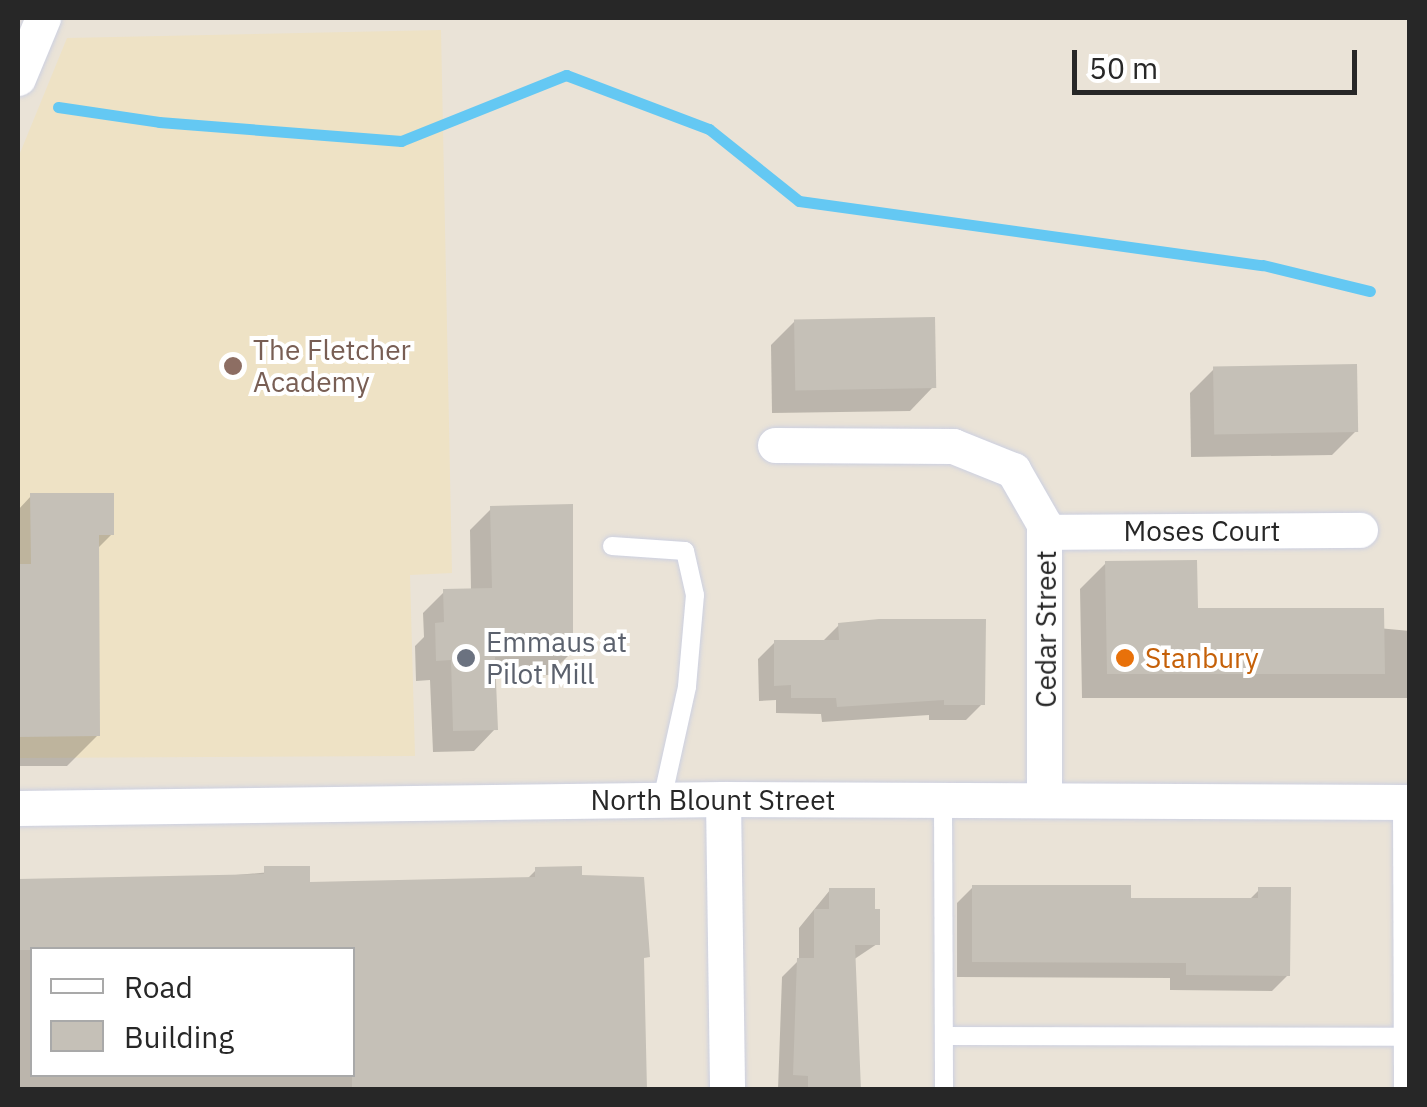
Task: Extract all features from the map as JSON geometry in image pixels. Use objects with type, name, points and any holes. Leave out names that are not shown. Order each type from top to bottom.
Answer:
[{"type":"street","points":[[18,78],[34,22]]},
{"type":"street","name":"Cedar Street","points":[[775,445],[953,446],[1013,470],[1044,532],[1044,798]]},
{"type":"street","name":"Moses Court","points":[[1044,532],[1360,530]]},
{"type":"street","name":"North Blount Street","points":[[18,808],[944,798],[1406,802]]},
{"type":"street","points":[[723,799],[727,1090]]},
{"type":"lane","points":[[612,546],[685,551],[695,596],[687,687],[662,800]]},
{"type":"lane","points":[[944,798],[944,1090]]},
{"type":"lane","points":[[1403,1090],[1406,802]]},
{"type":"lane","points":[[944,1036],[1403,1037]]},
{"type":"shaded area","name":"The Fletcher Academy","points":[[441,30],[452,573],[410,575],[415,756],[18,758],[18,158],[67,38]]},
{"type":"building","points":[[935,317],[936,388],[795,390],[794,319]]},
{"type":"building","points":[[1357,364],[1358,432],[1214,435],[1213,367]]},
{"type":"building","points":[[30,493],[114,493],[114,535],[99,535],[100,736],[18,737],[18,564],[31,564]]},
{"type":"building","name":"Emmaus at Pilot Mill","points":[[573,504],[573,655],[495,657],[498,730],[453,731],[451,660],[436,661],[435,623],[444,622],[443,589],[492,588],[490,506]]},
{"type":"building","points":[[1197,560],[1198,608],[1384,608],[1385,674],[1107,674],[1105,561]]},
{"type":"building","points":[[986,619],[985,705],[944,705],[944,700],[837,707],[836,698],[791,698],[791,685],[774,686],[774,640],[839,640],[838,623]]},
{"type":"building","points":[[264,866],[310,866],[310,882],[535,877],[535,867],[582,866],[582,875],[644,877],[650,957],[644,958],[647,1090],[352,1090],[355,947],[18,950],[18,879],[264,874]]},
{"type":"building","points":[[972,885],[1131,885],[1131,898],[1258,898],[1258,887],[1291,887],[1290,976],[1186,975],[1186,963],[972,962]]},
{"type":"building","points":[[829,888],[875,888],[875,909],[880,909],[880,945],[855,945],[861,1090],[808,1090],[808,1076],[793,1075],[797,958],[814,958],[814,909],[829,909]]},
{"type":"waterway","points":[[58,107],[159,122],[401,141],[566,75],[709,129],[799,201],[1263,265],[1370,291]]},
{"type":"place","name":"The Fletcher Academy","points":[[233,366]]},
{"type":"place","name":"Emmaus at Pilot Mill","points":[[466,658]]},
{"type":"place","name":"Stanbury","points":[[1125,658]]}]
